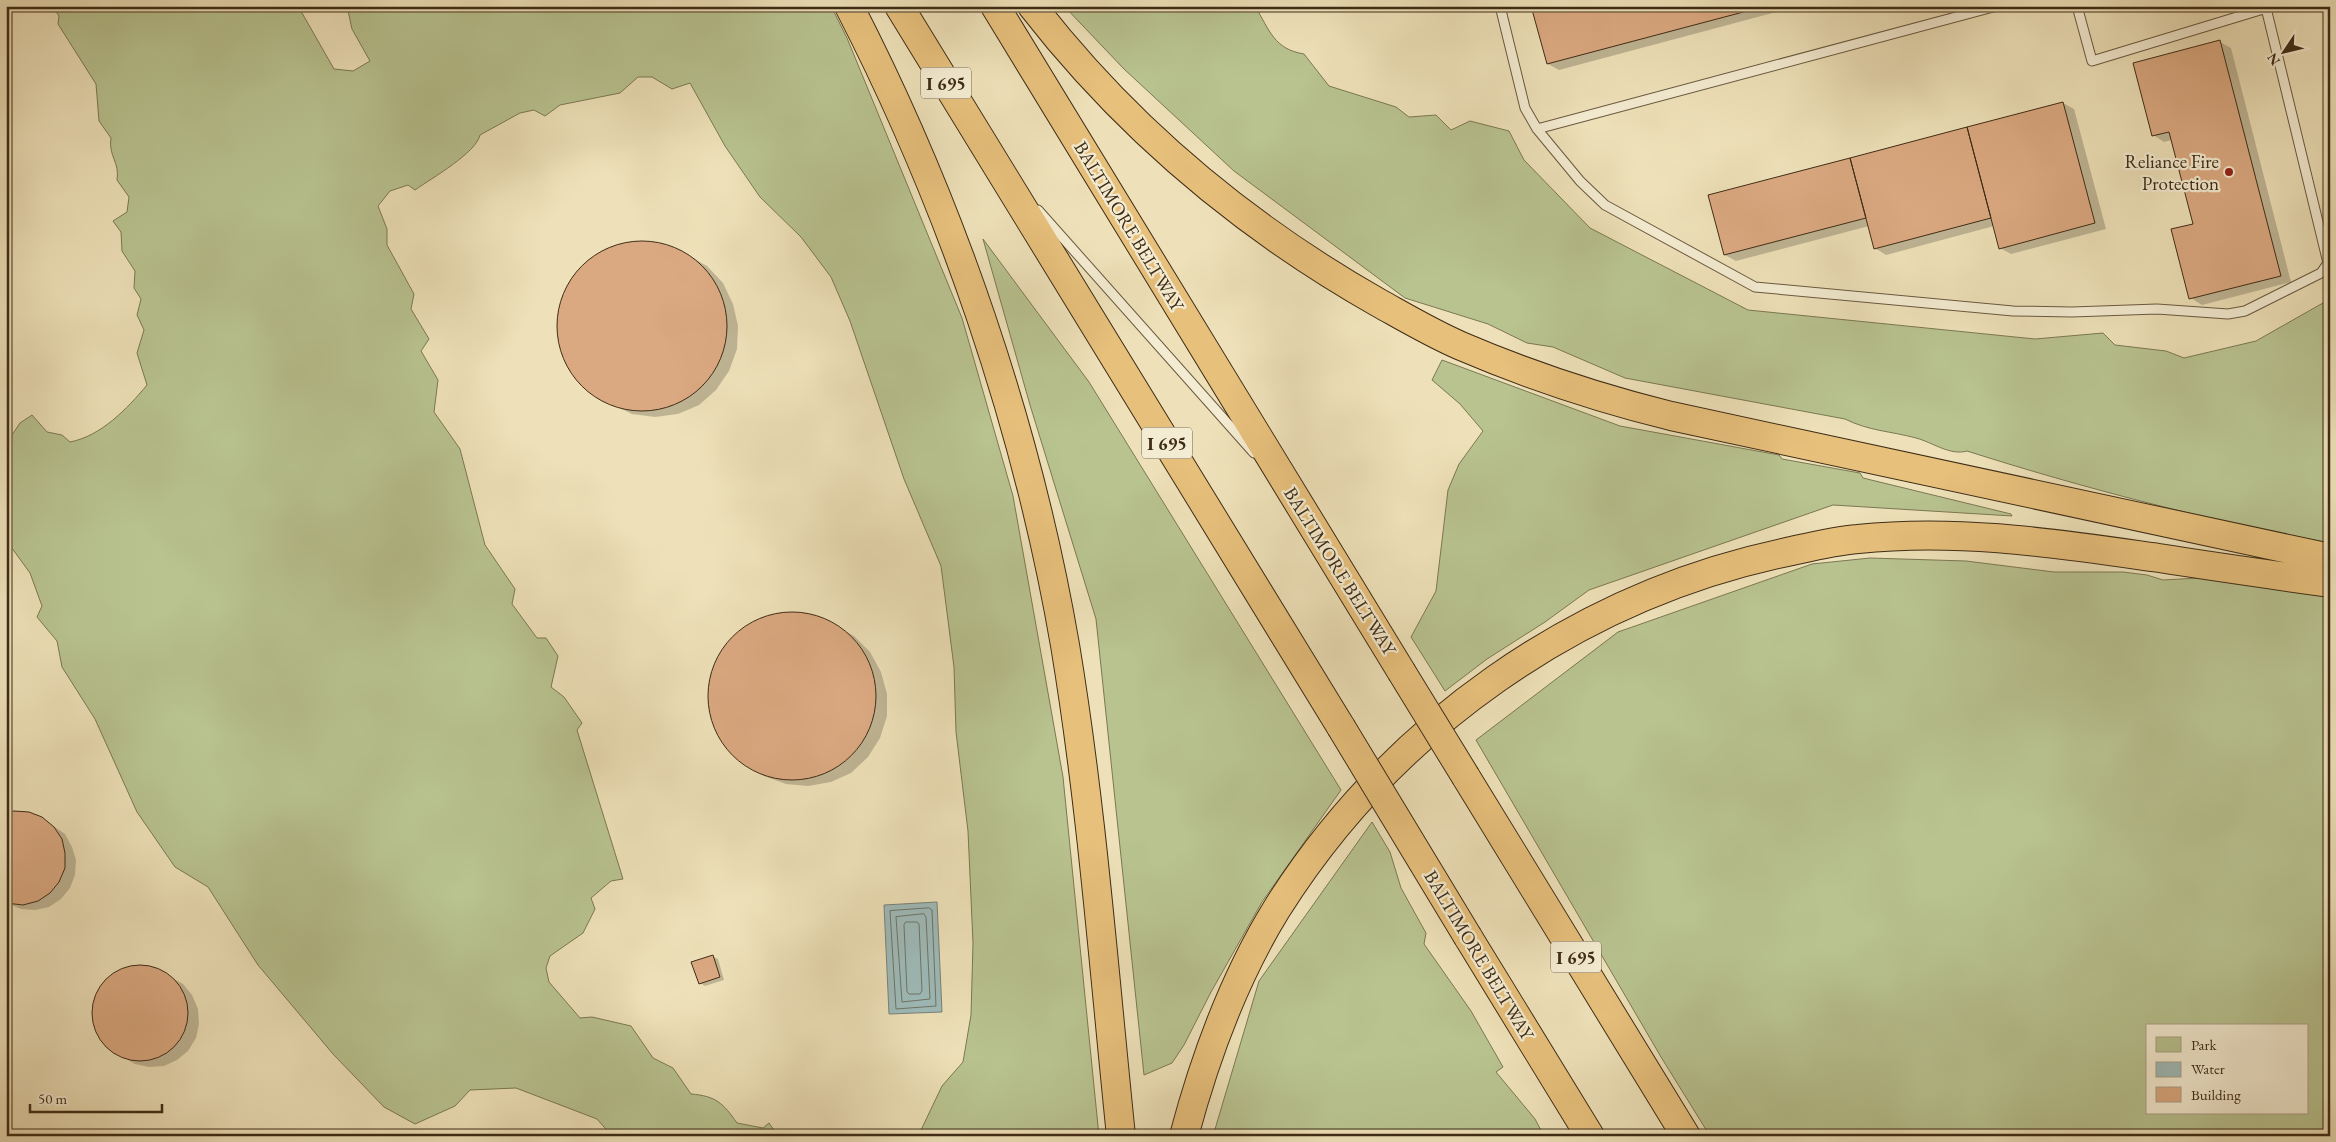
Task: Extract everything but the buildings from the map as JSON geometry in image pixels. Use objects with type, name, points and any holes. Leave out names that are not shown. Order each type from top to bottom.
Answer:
[{"type":"highway","points":[[849,6],[888,81],[939,205],[978,309],[1012,419],[1044,541],[1076,718],[1120,1136]]},
{"type":"highway","name":"BALTIMORE BELTWAY","points":[[899,6],[1590,1136]]},
{"type":"highway","name":"BALTIMORE BELTWAY","points":[[995,6],[1686,1136]]},
{"type":"highway","points":[[1032,6],[1086,72],[1146,133],[1200,180],[1267,232],[1334,277],[1459,345],[1591,396],[1671,416],[2330,558]]},
{"type":"highway","points":[[1184,1136],[1198,1083],[1218,1029],[1247,962],[1276,911],[1314,855],[1350,810],[1393,765],[1450,714],[1508,669],[1574,630],[1626,604],[1685,579],[1741,562],[1856,539],[1918,536],[1990,536],[2059,543],[2330,583]]},
{"type":"lane","points":[[1500,6],[1525,108],[1537,129],[1580,181],[1605,205],[1755,287],[2013,311],[2072,312],[2157,309],[2228,314],[2244,311],[2321,273],[2328,263],[2269,7],[2092,61],[2077,6]]},
{"type":"lane","points":[[1537,129],[1997,6]]},
{"type":"lane","points":[[993,160],[1297,501]]},
{"type":"green space","points":[[52,6],[298,6],[334,69],[353,71],[370,61],[352,29],[347,6],[831,6],[847,38],[962,318],[1013,496],[1063,777],[1099,1136],[916,1136],[921,1130],[942,1086],[963,1062],[971,1015],[973,943],[968,831],[956,732],[954,667],[941,566],[904,479],[850,321],[831,277],[801,237],[760,197],[725,146],[690,83],[672,89],[652,77],[638,77],[620,93],[560,105],[545,116],[534,110],[520,113],[480,135],[471,150],[415,190],[408,185],[390,191],[378,206],[387,229],[387,245],[414,294],[411,309],[429,339],[421,351],[438,380],[434,412],[460,449],[485,545],[515,589],[512,604],[537,638],[546,638],[558,656],[551,687],[564,697],[582,723],[577,730],[623,879],[611,881],[591,898],[595,909],[583,933],[550,956],[546,968],[549,982],[580,1018],[592,1017],[631,1026],[653,1058],[673,1068],[691,1094],[707,1097],[718,1102],[737,1123],[763,1128],[769,1123],[778,1136],[612,1136],[597,1119],[516,1088],[470,1090],[455,1106],[415,1124],[384,1107],[333,1054],[258,965],[208,887],[175,867],[137,812],[95,719],[62,667],[57,641],[37,617],[42,606],[30,573],[6,540],[6,444],[20,423],[32,415],[47,432],[62,435],[70,442],[81,439],[103,428],[113,420],[147,385],[137,353],[144,330],[137,315],[141,299],[134,288],[135,271],[122,251],[121,232],[113,221],[127,212],[129,197],[117,180],[117,168],[111,150],[111,138],[99,121],[96,84],[58,24],[59,16]]},
{"type":"green space","points":[[1064,6],[1255,6],[1274,38],[1286,48],[1304,54],[1329,86],[1396,107],[1409,117],[1436,115],[1451,130],[1470,121],[1509,131],[1524,160],[1590,228],[1748,310],[2035,339],[2103,333],[2115,345],[2166,351],[2184,358],[2256,341],[2330,299],[2330,543],[2239,525],[2147,503],[1967,451],[1954,452],[1916,438],[1871,428],[1845,419],[1625,378],[1553,347],[1527,343],[1488,324],[1405,298],[1234,171],[1124,69]]},
{"type":"green space","points":[[983,239],[1089,382],[1341,790],[1262,902],[1211,992],[1184,1045],[1172,1063],[1144,1075],[1096,619],[1030,405]]},
{"type":"green space","points":[[1442,360],[1620,426],[1779,455],[1782,459],[1860,473],[1863,478],[2011,514],[2012,516],[1833,505],[1589,590],[1545,622],[1487,659],[1445,691],[1411,637],[1436,591],[1448,490],[1459,464],[1483,431],[1460,404],[1432,380]]},
{"type":"green space","points":[[1870,558],[1966,561],[2054,572],[2123,572],[2147,575],[2163,580],[2198,578],[2330,597],[2330,1136],[1710,1136],[1661,1057],[1476,740],[1618,632],[1812,564]]},
{"type":"green space","points":[[1372,822],[1390,852],[1401,888],[1426,933],[1424,944],[1471,1011],[1503,1067],[1496,1072],[1535,1119],[1544,1136],[1213,1136],[1259,981]]},
{"type":"water","points":[[937,902],[942,1012],[889,1014],[884,905]]},
{"type":"place","name":"Reliance Fire Protection","points":[[2229,172]]}]
